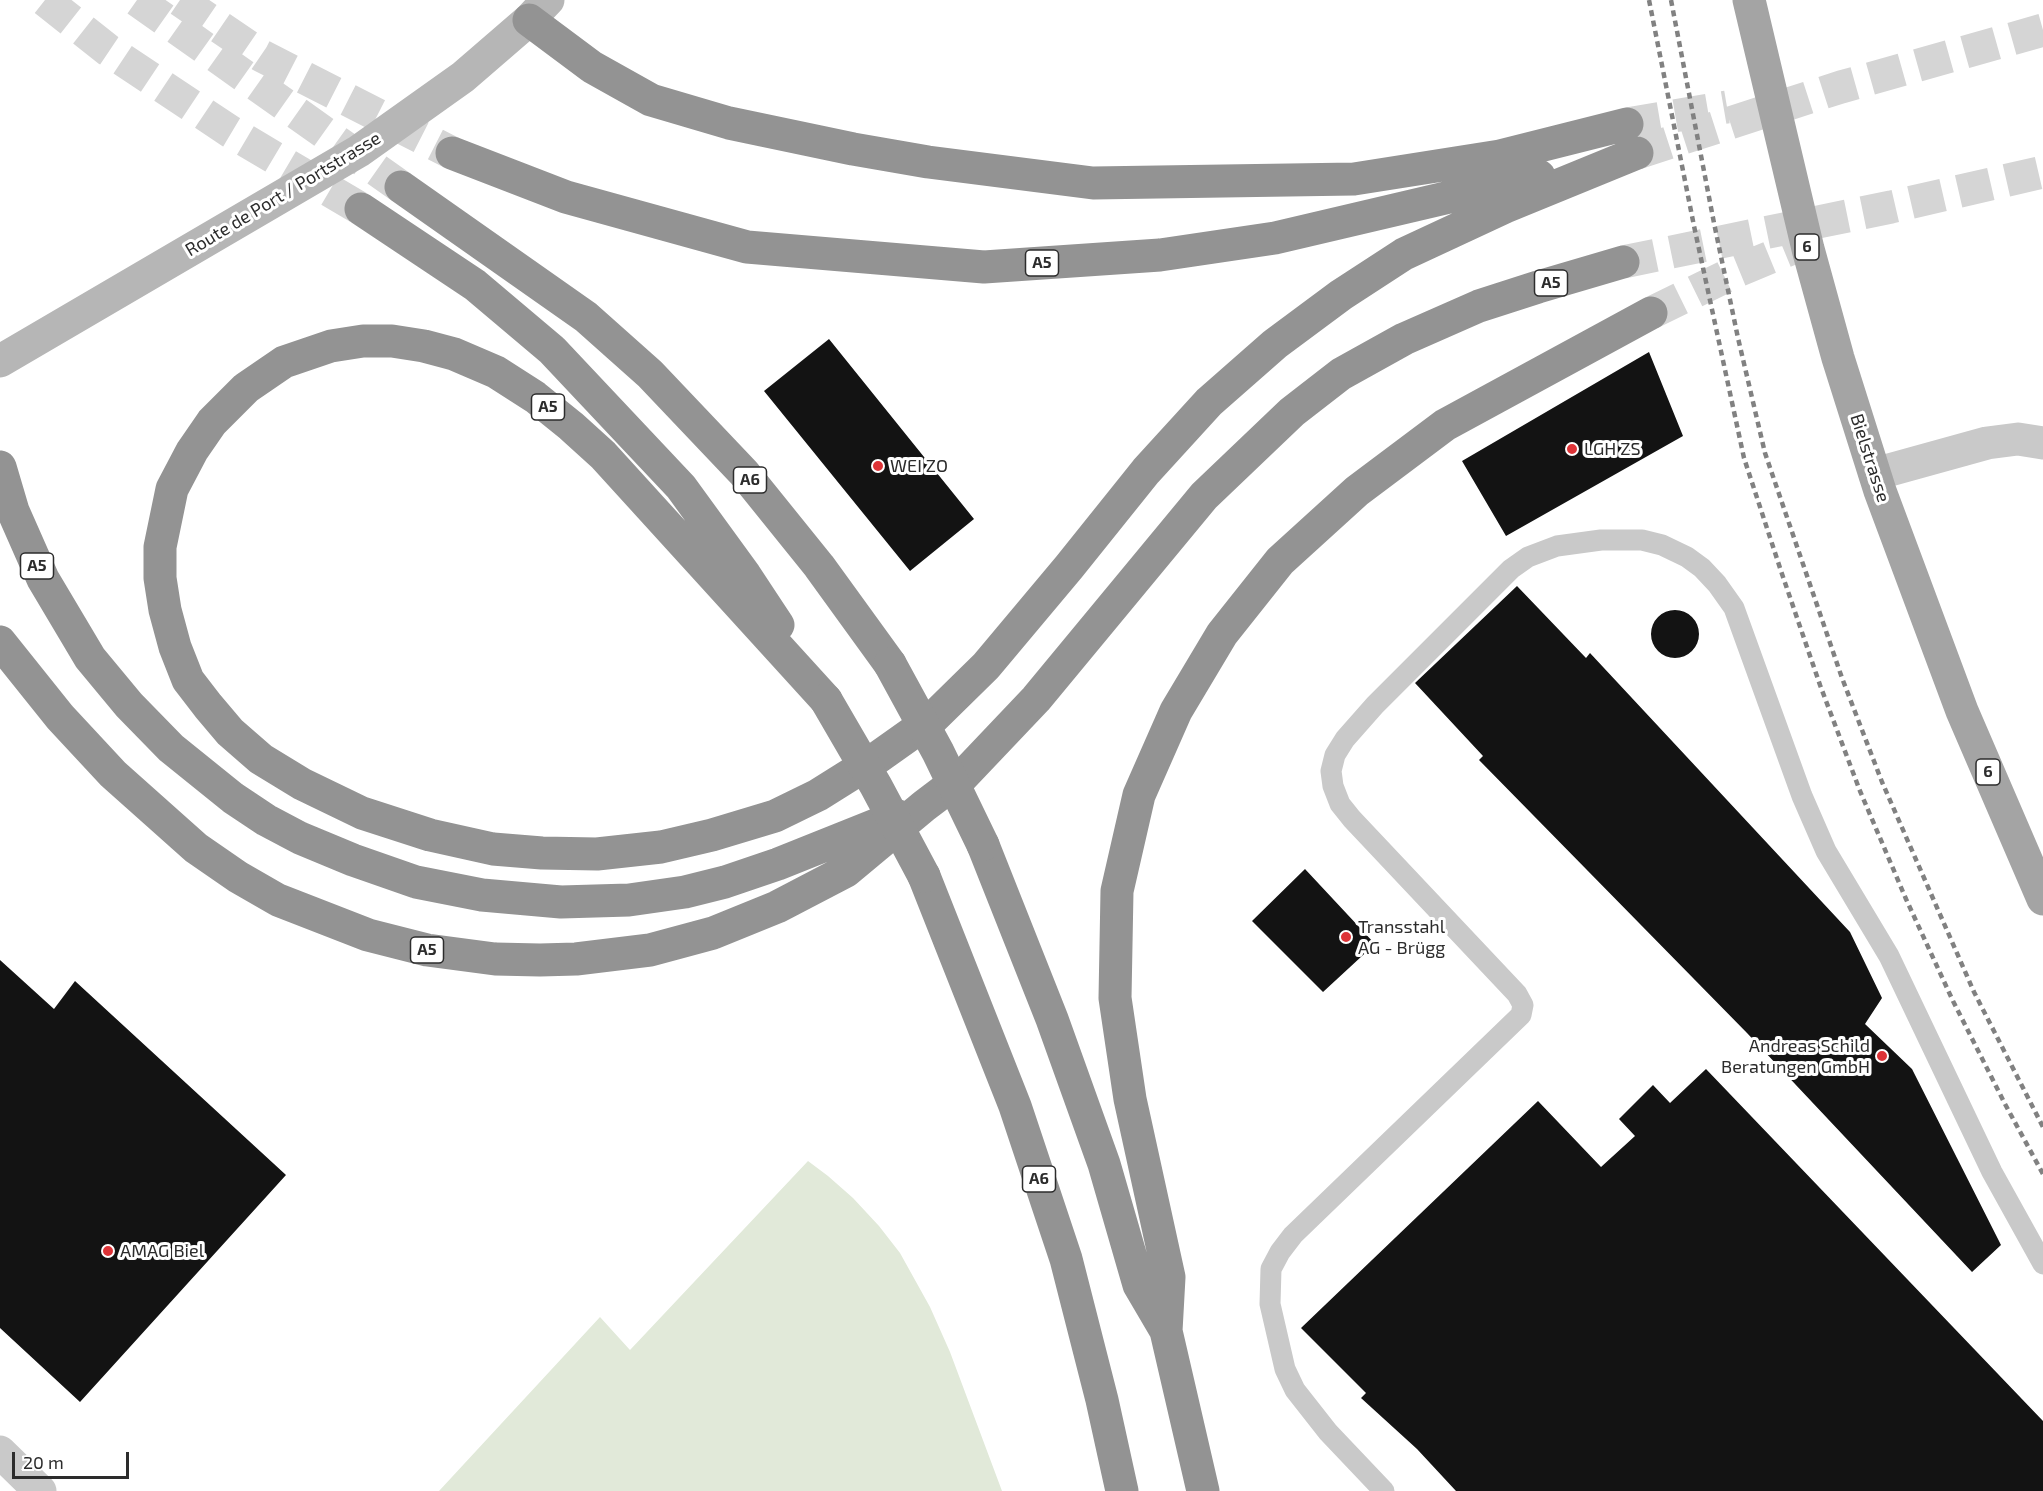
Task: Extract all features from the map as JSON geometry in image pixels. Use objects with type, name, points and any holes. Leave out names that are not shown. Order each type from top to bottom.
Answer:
[{"type":"highway","points":[[538,10],[592,67],[651,100],[729,123],[853,149],[928,162],[1093,183],[1354,179],[1500,156],[1632,139]]},
{"type":"highway","name":"A5","points":[[452,153],[566,196],[747,248],[984,267],[1160,255],[1275,238],[1632,139]]},
{"type":"highway","name":"A5","points":[[826,700],[603,455],[535,397],[496,372],[454,354],[392,341],[363,341],[330,346],[284,362],[246,388],[212,422],[192,451],[172,489],[160,547],[160,578],[165,610],[175,647],[188,680],[230,732],[261,759],[302,784],[363,813],[430,835],[493,849],[597,854],[661,847],[712,835],[775,816],[828,789],[933,718],[986,666],[1146,471],[1209,402],[1275,344],[1341,295],[1404,255],[1505,207],[1632,139]]},
{"type":"highway","name":"A6","points":[[401,187],[586,317],[650,374],[744,473],[819,566],[890,664],[938,752],[983,845],[1052,1019],[1104,1164],[1139,1285],[1166,1331],[1203,1491]]},
{"type":"highway","name":"A6","points":[[361,209],[475,285],[552,350],[681,487],[745,575],[826,700],[876,786],[924,876],[1015,1106],[1066,1259],[1102,1400],[1122,1491]]},
{"type":"highway","name":"A5","points":[[0,642],[60,717],[113,774],[196,848],[238,877],[278,900],[368,934],[427,950],[495,959],[576,959],[650,950],[713,933],[777,908],[846,871],[961,778],[1036,699],[1204,496],[1292,412],[1341,374],[1404,339],[1479,306],[1623,262]]},
{"type":"highway","points":[[1166,1331],[1169,1277],[1131,1099],[1115,986],[1117,891],[1139,795],[1176,711],[1222,634],[1280,561],[1357,491],[1445,425],[1651,313]]},
{"type":"highway","name":"A5","points":[[0,467],[13,511],[43,579],[90,658],[129,705],[171,748],[233,798],[266,820],[300,838],[353,861],[416,882],[482,895],[561,902],[629,900],[685,892],[725,882],[788,861],[924,806]]},
{"type":"main road","name":"Bielstrasse","points":[[1749,0],[1808,249],[1838,358],[1875,474],[1962,711],[2043,899]]},
{"type":"main road","name":"Route de Port / Portstrasse","points":[[0,361],[359,151],[463,77],[538,10]]},
{"type":"street","points":[[1875,474],[1987,443],[2018,439],[2043,443]]},
{"type":"street","points":[[0,1452],[40,1491]]},
{"type":"lane","points":[[1384,1491],[1328,1432],[1294,1390],[1285,1369],[1270,1304],[1271,1269],[1293,1235],[1521,1015],[1522,1005],[1517,994],[1352,819],[1340,804],[1333,786],[1331,771],[1335,755],[1345,739],[1383,696],[1511,569],[1528,557],[1557,546],[1601,540],[1642,540],[1662,545],[1687,557],[1702,568],[1734,608],[1802,796],[1826,851],[1889,956],[1992,1172],[2043,1264]]},
{"type":"green space","points":[[808,1161],[853,1198],[900,1253],[930,1307],[950,1352],[1002,1491],[439,1491],[600,1317],[630,1350]]},
{"type":"building","name":"WEI ZO","points":[[829,339],[974,519],[910,571],[764,391]]},
{"type":"building","name":"LGH ZS","points":[[1649,352],[1683,436],[1506,536],[1462,461]]},
{"type":"building","points":[[1517,586],[1586,658],[1590,653],[1850,932],[1882,998],[1865,1024],[1912,1069],[2001,1245],[1972,1272],[1747,1033],[1479,760],[1483,756],[1415,683]]},
{"type":"building","points":[[1675,610],[1692,617],[1699,634],[1692,651],[1675,658],[1658,651],[1651,634],[1658,617]]},
{"type":"building","points":[[1305,869],[1375,944],[1323,992],[1252,921]]},
{"type":"building","name":"AMAG Biel","points":[[0,960],[54,1009],[75,981],[286,1175],[80,1402],[0,1328]]},
{"type":"building","points":[[1706,1069],[2043,1421],[2043,1491],[1456,1491],[1417,1449],[1361,1398],[1366,1393],[1301,1328],[1538,1101],[1601,1167],[1635,1136],[1619,1119],[1653,1085],[1670,1103]]},
{"type":"tunnel","points":[[45,0],[108,50],[231,132],[361,209]]},
{"type":"tunnel","points":[[137,0],[401,187]]},
{"type":"tunnel","points":[[180,0],[262,56],[452,153]]},
{"type":"tunnel","points":[[1637,153],[1841,87],[2043,30]]},
{"type":"tunnel","points":[[1627,124],[1727,107]]},
{"type":"tunnel","points":[[1623,262],[1891,207],[2043,172]]},
{"type":"tunnel","points":[[1651,313],[1737,271],[1817,238]]},
{"type":"railway","points":[[1649,0],[1694,226],[1744,458],[1781,571],[1820,685],[1860,791],[1906,899],[1953,1001],[2043,1174]]},
{"type":"railway","points":[[1671,0],[1714,223],[1765,453],[1842,678],[1882,782],[1974,992],[2043,1127]]},
{"type":"place","name":"LGH ZS","points":[[1572,449]]},
{"type":"place","name":"WEI ZO","points":[[878,466]]},
{"type":"place","name":"Transstahl AG - Brügg","points":[[1346,937]]},
{"type":"place","name":"Andreas Schild Beratungen GmbH","points":[[1882,1056]]},
{"type":"place","name":"AMAG Biel","points":[[108,1251]]}]
